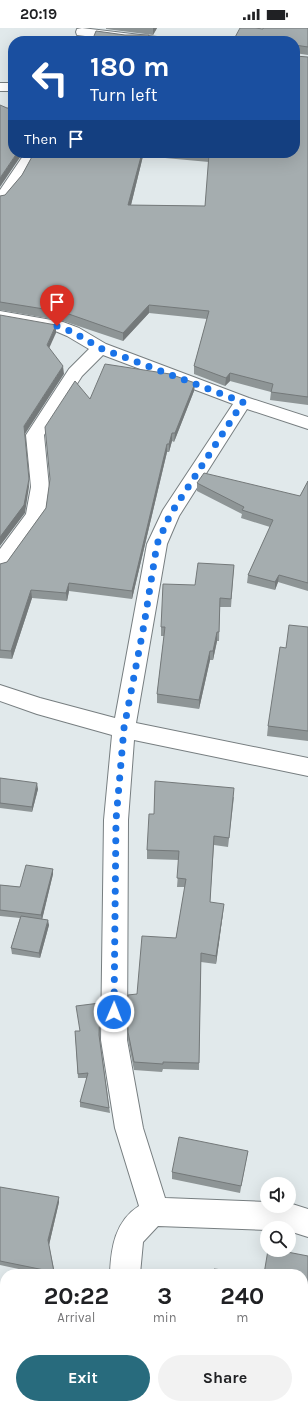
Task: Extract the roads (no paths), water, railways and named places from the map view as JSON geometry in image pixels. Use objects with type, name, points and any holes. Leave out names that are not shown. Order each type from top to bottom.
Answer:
[{"type":"street","points":[[81,34],[103,36]]},
{"type":"street","points":[[0,199],[11,186],[29,158]]},
{"type":"street","points":[[0,316],[57,326],[73,332],[100,348],[243,402],[308,423]]},
{"type":"street","points":[[0,564],[34,515],[40,487],[35,435],[75,373],[100,348]]},
{"type":"street","points":[[155,1212],[129,1128],[114,1040],[116,820],[124,728],[144,625],[157,544],[170,515],[243,402]]},
{"type":"street","points":[[0,693],[38,707],[124,728],[308,767]]},
{"type":"street","points":[[125,1269],[126,1246],[131,1231],[142,1219],[155,1212],[290,1217],[308,1223]]}]
